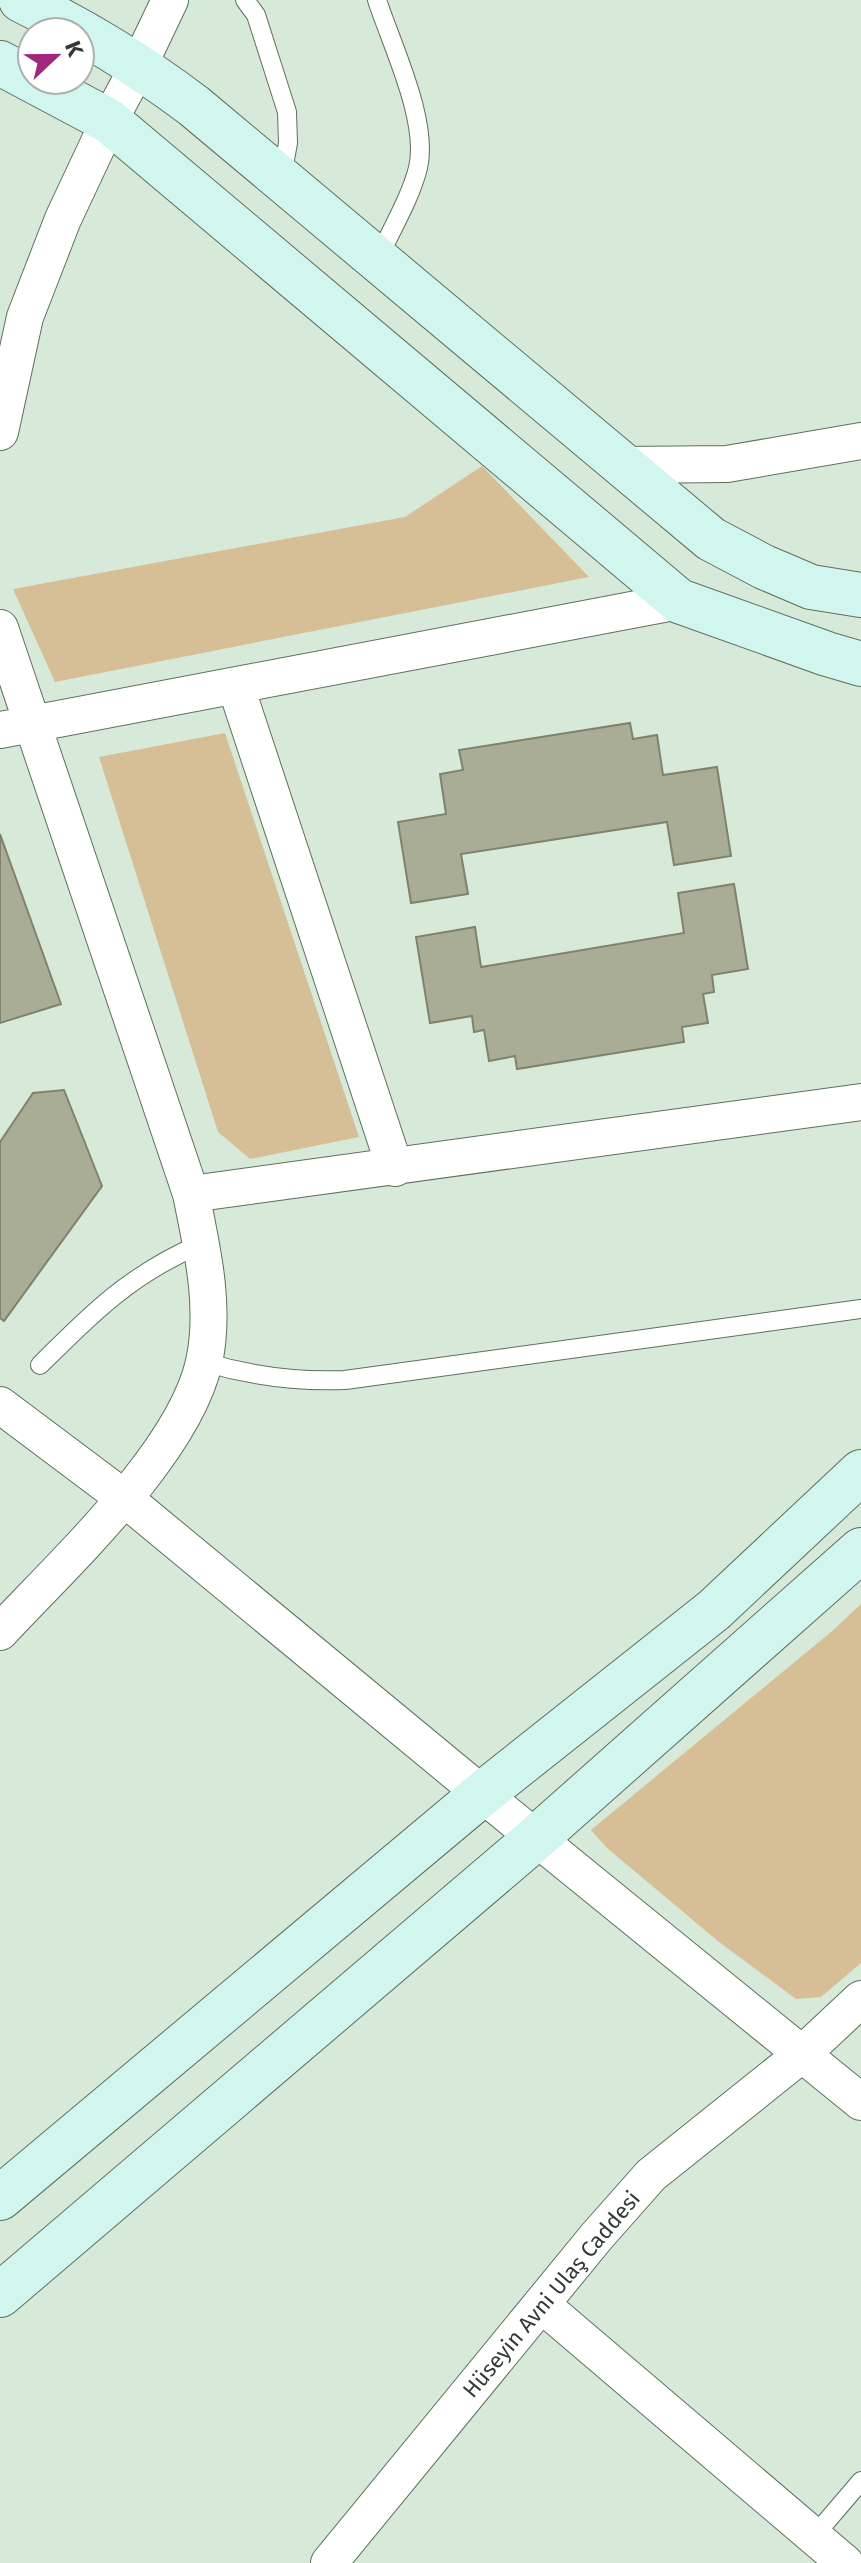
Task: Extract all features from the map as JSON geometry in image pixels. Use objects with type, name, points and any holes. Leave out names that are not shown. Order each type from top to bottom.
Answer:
[{"type":"main road","points":[[21,0],[86,32],[139,65],[194,106],[711,539],[811,587],[861,595]]},
{"type":"main road","points":[[0,63],[109,121],[679,601],[861,664]]},
{"type":"main road","points":[[0,2198],[482,1794],[714,1610],[861,1472]]},
{"type":"main road","points":[[0,2295],[536,1838],[861,1550]]},
{"type":"street","points":[[0,432],[25,317],[63,219],[170,0]]},
{"type":"street","points":[[623,465],[727,464],[861,441]]},
{"type":"street","points":[[16,728],[679,601]]},
{"type":"street","points":[[0,628],[16,728],[191,1194],[210,1311],[204,1362],[190,1403],[156,1457],[124,1498],[0,1632]]},
{"type":"street","points":[[236,687],[395,1168]]},
{"type":"street","points":[[191,1194],[861,1102]]},
{"type":"street","points":[[0,1405],[124,1498],[861,2102]]},
{"type":"street","name":"Hüseyin Avni Ulaş Caddesi","points":[[329,2563],[651,2175],[801,2055],[861,1999]]},
{"type":"street","points":[[541,2304],[845,2563]]},
{"type":"lane","points":[[245,0],[256,15],[287,112],[288,143],[281,179]]},
{"type":"lane","points":[[377,0],[419,122],[420,149],[411,186],[378,259]]},
{"type":"lane","points":[[40,1365],[123,1287],[165,1260],[201,1244]]},
{"type":"lane","points":[[204,1362],[244,1374],[285,1379],[345,1380],[861,1309]]},
{"type":"lane","points":[[814,2536],[861,2481]]},
{"type":"shaded area","points":[[482,466],[589,577],[55,682],[13,589],[405,517]]},
{"type":"shaded area","points":[[225,733],[359,1137],[250,1159],[218,1132],[99,757]]},
{"type":"shaded area","points":[[861,1604],[861,1963],[821,1997],[796,1999],[719,1942],[607,1848],[591,1830]]},
{"type":"building","points":[[630,723],[633,739],[657,735],[663,775],[717,767],[731,856],[674,865],[667,822],[461,854],[468,894],[411,903],[398,822],[446,814],[440,774],[463,770],[459,750]]},
{"type":"building","points":[[0,834],[61,1004],[0,1023]]},
{"type":"building","points":[[734,884],[748,969],[712,975],[714,992],[703,994],[708,1023],[682,1027],[684,1042],[517,1069],[515,1056],[489,1061],[484,1030],[474,1032],[472,1016],[430,1023],[416,937],[475,927],[481,967],[684,933],[678,893]]},
{"type":"building","points":[[64,1090],[102,1186],[4,1321],[0,1318],[0,1142],[33,1093]]}]
